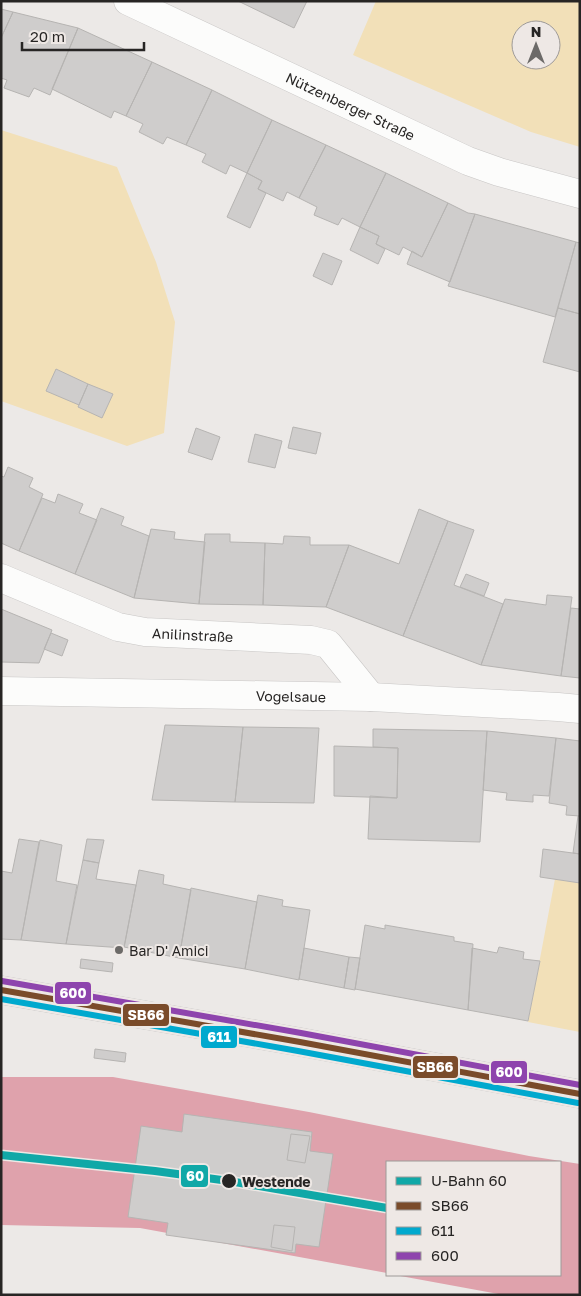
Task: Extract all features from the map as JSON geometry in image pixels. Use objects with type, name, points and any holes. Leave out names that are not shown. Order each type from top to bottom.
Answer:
[{"type":"street","name":"Nützenberger Straße","points":[[128,1],[468,161],[499,172],[580,194]]},
{"type":"street","name":"Anilinstraße","points":[[1,578],[118,627],[145,632],[311,640],[328,644],[371,697]]},
{"type":"street","name":"Vogelsaue","points":[[1,691],[371,697],[580,709]]},
{"type":"street","points":[[1,990],[290,1040],[580,1094]]},
{"type":"shaded area","points":[[376,1],[580,1],[580,147],[531,132],[353,55]]},
{"type":"shaded area","points":[[1,130],[117,167],[156,262],[175,322],[164,433],[127,446],[1,401]]},
{"type":"shaded area","points":[[555,879],[580,883],[580,1032],[528,1022]]},
{"type":"shaded area","points":[[1,1077],[113,1077],[309,1112],[561,1161],[386,1161],[386,1273],[140,1228],[1,1225]]},
{"type":"shaded area","points":[[561,1161],[580,1164],[580,1295],[504,1295],[400,1276],[561,1276]]},
{"type":"building","points":[[238,1],[307,1],[294,28]]},
{"type":"building","points":[[1,9],[13,12],[1,38]]},
{"type":"building","points":[[13,12],[78,28],[50,95],[34,88],[29,97],[4,88],[7,80],[1,78],[1,38]]},
{"type":"building","points":[[78,28],[152,62],[126,116],[114,111],[111,118],[52,89]]},
{"type":"building","points":[[152,62],[212,90],[186,145],[167,137],[163,144],[139,132],[143,124],[126,116]]},
{"type":"building","points":[[212,90],[272,120],[247,173],[230,165],[226,174],[202,162],[206,154],[186,145]]},
{"type":"building","points":[[272,120],[326,145],[299,198],[287,192],[283,201],[258,189],[262,181],[247,173]]},
{"type":"building","points":[[326,145],[386,173],[360,227],[342,218],[338,225],[314,215],[317,207],[299,198]]},
{"type":"building","points":[[247,173],[262,181],[258,189],[266,193],[250,228],[227,217]]},
{"type":"building","points":[[386,173],[448,203],[422,257],[403,247],[399,255],[376,244],[379,236],[360,227]]},
{"type":"building","points":[[448,203],[468,213],[475,214],[450,282],[407,264],[412,251],[422,257]]},
{"type":"building","points":[[475,214],[576,242],[555,317],[448,286]]},
{"type":"building","points":[[360,227],[379,236],[376,244],[385,249],[378,264],[350,250]]},
{"type":"building","points":[[576,242],[580,243],[580,314],[558,308]]},
{"type":"building","points":[[323,253],[342,261],[332,285],[313,276]]},
{"type":"building","points":[[558,308],[580,314],[580,372],[543,362]]},
{"type":"building","points":[[56,369],[88,384],[79,405],[46,391]]},
{"type":"building","points":[[88,384],[113,394],[102,418],[78,407]]},
{"type":"building","points":[[293,427],[321,433],[316,454],[288,448]]},
{"type":"building","points":[[196,428],[220,437],[212,460],[188,452]]},
{"type":"building","points":[[255,434],[282,441],[275,468],[248,462]]},
{"type":"building","points":[[8,467],[33,478],[29,487],[43,494],[19,551],[1,543],[1,476],[4,477]]},
{"type":"building","points":[[58,494],[83,504],[79,513],[97,520],[75,574],[19,551],[42,498],[55,503]]},
{"type":"building","points":[[101,508],[124,517],[121,525],[149,536],[134,598],[75,574]]},
{"type":"building","points":[[419,509],[448,521],[403,636],[326,607],[349,545],[399,564]]},
{"type":"building","points":[[448,521],[474,530],[454,585],[503,604],[481,665],[403,636]]},
{"type":"building","points":[[151,529],[175,532],[174,539],[205,542],[199,604],[134,598]]},
{"type":"building","points":[[205,534],[230,534],[230,542],[265,543],[263,605],[199,604]]},
{"type":"building","points":[[284,536],[310,537],[310,545],[349,545],[326,607],[263,605],[265,543],[283,544]]},
{"type":"building","points":[[466,574],[489,583],[484,596],[460,587]]},
{"type":"building","points":[[547,595],[572,597],[561,676],[481,665],[505,599],[546,605]]},
{"type":"building","points":[[571,608],[580,609],[580,678],[561,676]]},
{"type":"building","points":[[1,609],[52,630],[39,663],[1,662]]},
{"type":"building","points":[[51,633],[68,640],[62,656],[44,649]]},
{"type":"building","points":[[165,725],[243,727],[235,802],[152,800]]},
{"type":"building","points":[[243,727],[319,728],[314,803],[235,802]]},
{"type":"building","points":[[373,729],[487,731],[480,842],[368,839],[370,796],[397,798],[398,748],[373,747]]},
{"type":"building","points":[[487,731],[556,738],[549,796],[533,795],[533,802],[506,800],[507,793],[483,790]]},
{"type":"building","points":[[556,738],[580,741],[580,816],[566,815],[567,806],[549,803]]},
{"type":"building","points":[[334,746],[398,748],[397,798],[334,796]]},
{"type":"building","points":[[578,816],[580,816],[580,854],[573,853]]},
{"type":"building","points":[[19,839],[39,842],[21,940],[1,939],[1,871],[12,873]]},
{"type":"building","points":[[87,839],[104,840],[99,863],[83,860]]},
{"type":"building","points":[[40,840],[62,845],[56,881],[77,885],[66,944],[21,940]]},
{"type":"building","points":[[543,849],[580,854],[580,883],[540,877]]},
{"type":"building","points":[[83,860],[99,863],[96,879],[136,885],[124,948],[66,944]]},
{"type":"building","points":[[139,870],[164,875],[163,884],[191,890],[179,958],[124,947]]},
{"type":"building","points":[[191,888],[257,902],[245,969],[179,958]]},
{"type":"building","points":[[258,895],[283,900],[282,906],[310,910],[299,980],[245,969]]},
{"type":"building","points":[[365,925],[385,929],[385,925],[454,937],[454,941],[473,944],[468,1010],[355,989]]},
{"type":"building","points":[[499,947],[524,952],[523,959],[540,961],[528,1021],[468,1010],[472,948],[497,953]]},
{"type":"building","points":[[304,948],[349,957],[344,988],[299,979]]},
{"type":"building","points":[[349,957],[360,958],[355,990],[344,988]]},
{"type":"building","points":[[81,959],[113,963],[112,972],[80,968]]},
{"type":"building","points":[[95,1049],[126,1053],[125,1062],[94,1058]]},
{"type":"building","points":[[184,1114],[312,1132],[310,1151],[333,1154],[319,1247],[296,1244],[295,1253],[166,1235],[168,1223],[128,1217],[141,1126],[182,1132]]},
{"type":"building","points":[[291,1134],[310,1136],[305,1163],[287,1160]]},
{"type":"building","points":[[274,1225],[295,1227],[292,1251],[271,1247]]},
{"type":"metro line","name":"60","points":[[1,1155],[155,1171],[229,1181],[386,1208]]},
{"type":"transit line","name":"600","points":[[2,981],[301,1033],[580,1085]]},
{"type":"transit line","name":"SB66","points":[[1,990],[300,1042],[580,1094]]},
{"type":"transit line","name":"611","points":[[1,999],[298,1051],[578,1103]]},
{"type":"place","name":"Bar D' Amici","points":[[119,950]]},
{"type":"place","name":"Westende","points":[[229,1181]]}]
